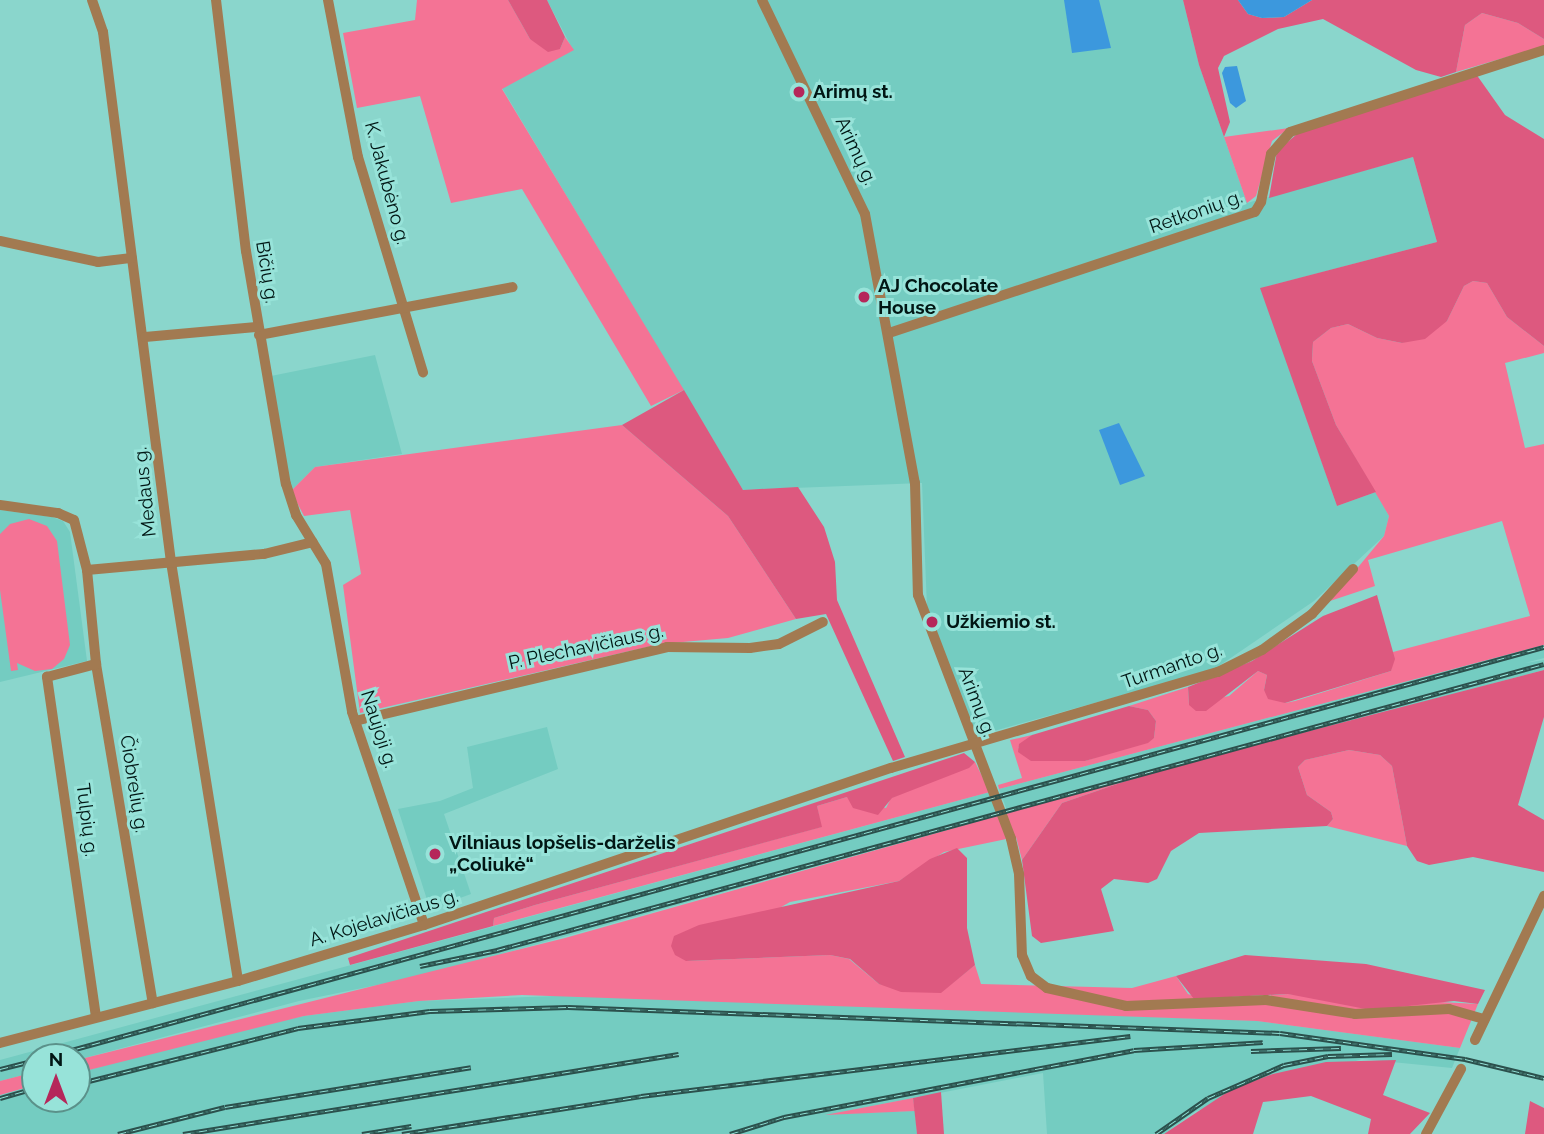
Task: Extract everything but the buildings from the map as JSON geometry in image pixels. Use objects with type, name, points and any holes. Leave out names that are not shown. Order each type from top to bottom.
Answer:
[{"type":"street","name":"Medaus g.","points":[[92,0],[103,32],[132,258],[145,337],[170,562],[238,981]]},
{"type":"street","name":"Bičių g.","points":[[216,0],[258,331],[290,498],[313,542]]},
{"type":"street","name":"K. Jakubėno g.","points":[[328,0],[358,157],[423,372]]},
{"type":"street","name":"Arimų g.","points":[[762,0],[857,192],[889,333],[915,482],[918,595],[1004,820],[1019,874],[1024,965],[1047,988],[1126,1006],[1266,1000],[1355,1014],[1449,1009],[1485,1018]]},
{"type":"street","name":"Retkonių g.","points":[[889,333],[1255,212],[1261,202],[1271,154],[1290,132],[1544,50]]},
{"type":"street","points":[[0,241],[98,262],[132,258]]},
{"type":"street","points":[[145,337],[258,331],[513,287]]},
{"type":"street","name":"Čiobrelių g.","points":[[0,505],[58,513],[74,520],[87,570],[96,664],[153,1003]]},
{"type":"street","points":[[87,570],[292,550],[313,542]]},
{"type":"street","name":"Naujoji g.","points":[[313,542],[326,564],[355,721],[424,925]]},
{"type":"street","name":"Turmanto g.","points":[[973,744],[1218,672],[1262,650],[1312,614],[1353,569]]},
{"type":"street","name":"P. Plechavičiaus g.","points":[[355,721],[667,647],[750,648],[779,644],[823,622]]},
{"type":"street","name":"Tulpių g.","points":[[96,664],[47,677],[96,1017]]},
{"type":"street","name":"A. Kojelavičiaus g.","points":[[0,1041],[238,981],[424,925],[973,744]]},
{"type":"street","points":[[1475,1040],[1544,896]]},
{"type":"street","points":[[1426,1134],[1461,1069]]},
{"type":"shaded area","points":[[417,0],[508,0],[530,39],[560,49],[565,37],[574,50],[502,89],[684,390],[651,406],[522,189],[451,203],[420,96],[357,108],[343,33],[415,20]]},
{"type":"shaded area","points":[[508,0],[547,0],[565,37],[560,49],[548,52],[530,39]]},
{"type":"shaded area","points":[[547,0],[1183,0],[1199,65],[1247,203],[1413,157],[1437,242],[1261,288],[1337,506],[1376,492],[1389,516],[1384,536],[1314,601],[1213,670],[976,736],[927,608],[922,483],[743,490],[502,88],[573,50]]},
{"type":"shaded area","points":[[1183,0],[1238,0],[1248,14],[1262,18],[1284,17],[1312,0],[1544,0],[1544,39],[1518,23],[1482,13],[1465,25],[1456,72],[1441,77],[1416,70],[1323,19],[1278,29],[1224,56],[1218,68],[1230,122],[1224,137],[1199,65]]},
{"type":"shaded area","points":[[1482,13],[1518,23],[1544,39],[1544,46],[1456,72],[1465,25]]},
{"type":"shaded area","points":[[1476,74],[1505,115],[1544,139],[1544,346],[1507,317],[1487,283],[1473,281],[1464,286],[1447,321],[1425,339],[1402,343],[1377,338],[1348,324],[1331,328],[1313,342],[1312,361],[1336,425],[1376,492],[1337,506],[1260,288],[1437,242],[1413,157],[1269,198],[1277,151],[1297,134]]},
{"type":"shaded area","points":[[1289,128],[1272,141],[1256,196],[1247,203],[1224,137]]},
{"type":"shaded area","points":[[1473,281],[1487,283],[1507,317],[1544,346],[1544,353],[1505,363],[1525,448],[1544,444],[1544,645],[999,789],[998,785],[1022,778],[1010,740],[1032,735],[1018,748],[1085,761],[1154,738],[1156,721],[1148,710],[1129,706],[1188,687],[1189,705],[1229,696],[1258,671],[1267,675],[1264,690],[1285,703],[1295,701],[1391,671],[1393,652],[1530,616],[1502,521],[1368,560],[1375,586],[1330,601],[1384,536],[1389,516],[1336,425],[1312,361],[1313,342],[1331,328],[1348,324],[1377,338],[1402,343],[1447,321],[1464,286]]},
{"type":"shaded area","points":[[375,355],[402,454],[315,467],[291,491],[271,376]]},
{"type":"shaded area","points":[[684,390],[743,490],[798,487],[824,527],[835,562],[837,600],[905,757],[893,761],[826,614],[796,619],[728,516],[622,425]]},
{"type":"shaded area","points":[[622,425],[728,516],[796,619],[728,638],[660,644],[360,713],[343,585],[361,574],[350,510],[304,516],[291,491],[315,467]]},
{"type":"shaded area","points":[[0,510],[52,517],[63,521],[70,532],[87,661],[0,682]]},
{"type":"shaded area","points":[[29,519],[47,526],[57,541],[70,645],[64,659],[52,669],[35,671],[17,663],[18,670],[11,671],[0,590],[0,534],[10,524]]},
{"type":"shaded area","points":[[1377,595],[1395,659],[1391,671],[1285,703],[1268,699],[1264,690],[1267,675],[1258,671],[1206,711],[1196,711],[1189,705],[1188,687],[1252,661],[1323,616]]},
{"type":"shaded area","points":[[1544,645],[1544,658],[1525,663],[1544,660],[1544,670],[1008,813],[999,789]]},
{"type":"shaded area","points":[[1544,670],[1544,717],[1518,805],[1544,820],[1544,872],[1473,857],[1429,865],[1417,861],[1407,846],[1392,766],[1380,755],[1349,750],[1305,760],[1298,767],[1307,795],[1331,812],[1333,819],[1327,826],[1199,833],[1171,851],[1157,879],[1148,883],[1114,879],[1101,889],[1114,931],[1041,943],[1032,936],[1022,860],[1062,803],[1152,772]]},
{"type":"shaded area","points":[[1129,706],[1148,710],[1156,721],[1154,738],[1148,743],[1085,761],[1031,761],[1018,752],[1019,744],[1032,735]]},
{"type":"shaded area","name":"Vilniaus lopšelis-darželis „Coliukė“","points":[[547,727],[558,769],[444,814],[471,894],[430,909],[398,809],[440,801],[473,788],[467,747]]},
{"type":"shaded area","points":[[1349,750],[1380,755],[1392,766],[1407,846],[1327,826],[1333,819],[1331,812],[1307,795],[1298,767],[1305,760]]},
{"type":"shaded area","points":[[964,753],[975,762],[969,768],[892,798],[878,815],[853,808],[847,797],[817,806],[822,827],[535,905],[494,918],[493,926],[350,965],[348,958]]},
{"type":"shaded area","points":[[975,762],[990,792],[493,926],[494,918],[535,905],[821,827],[817,806],[847,797],[886,808],[891,798]]},
{"type":"shaded area","points":[[1152,772],[1062,803],[1022,860],[1016,837],[944,852],[899,881],[790,902],[686,961],[830,955],[849,959],[879,984],[941,992],[975,965],[981,984],[1132,988],[1176,976],[1188,994],[1205,1000],[1288,994],[1478,1004],[1460,1048],[1257,1021],[522,995],[419,1001],[304,1016],[91,1069],[91,1056],[565,938]]},
{"type":"shaded area","points":[[990,792],[997,816],[426,975],[299,1001],[91,1056],[91,1043],[63,1043]]},
{"type":"shaded area","points":[[957,848],[967,858],[967,928],[975,965],[941,993],[901,992],[879,984],[850,959],[830,955],[686,961],[675,955],[671,946],[674,936],[699,925],[899,881],[930,859]]},
{"type":"shaded area","points":[[1245,955],[1366,964],[1485,990],[1478,1004],[1454,1001],[1371,1010],[1288,994],[1194,999],[1176,976]]},
{"type":"shaded area","points":[[582,995],[1257,1021],[1460,1048],[1452,1068],[1362,1059],[1196,1111],[1164,1134],[1047,1134],[1043,1073],[832,1114],[915,1111],[917,1134],[0,1134],[0,1095],[21,1089],[21,1113],[91,1113],[91,1069],[233,1031],[304,1016],[419,1001]]},
{"type":"shaded area","points":[[21,1054],[21,1076],[0,1081],[0,1060]]},
{"type":"shaded area","points":[[1396,1060],[1383,1095],[1430,1113],[1410,1134],[1368,1134],[1371,1119],[1311,1096],[1263,1102],[1253,1134],[1164,1134],[1232,1089],[1273,1074],[1326,1062]]},
{"type":"shaded area","points":[[21,1076],[21,1089],[0,1095],[0,1081]]},
{"type":"shaded area","points":[[941,1092],[944,1134],[917,1134],[913,1098]]},
{"type":"shaded area","points":[[913,1098],[915,1111],[825,1115]]},
{"type":"shaded area","points":[[1530,1101],[1544,1108],[1544,1134],[1525,1134]]},
{"type":"water","points":[[1064,0],[1099,0],[1111,48],[1072,53]]},
{"type":"water","points":[[1238,0],[1312,0],[1284,17],[1262,18],[1248,14]]},
{"type":"water","points":[[1237,66],[1246,101],[1236,108],[1230,103],[1222,73],[1225,67]]},
{"type":"water","points":[[1119,423],[1145,476],[1120,485],[1099,430]]},
{"type":"railway","points":[[91,1045],[1544,647]]},
{"type":"railway","points":[[420,966],[497,950],[1544,664]]},
{"type":"railway","points":[[91,1080],[298,1028],[430,1011],[568,1007],[1280,1033],[1465,1059],[1544,1078]]},
{"type":"railway","points":[[402,1134],[641,1096],[1130,1036]]},
{"type":"railway","points":[[730,1134],[784,1117],[1134,1050],[1263,1042]]},
{"type":"railway","points":[[1251,1051],[1341,1048]]},
{"type":"railway","points":[[183,1134],[679,1054]]},
{"type":"railway","points":[[1156,1134],[1208,1098],[1284,1065],[1328,1056],[1392,1054]]},
{"type":"railway","points":[[0,1069],[21,1064]]},
{"type":"railway","points":[[118,1134],[225,1107],[471,1067]]},
{"type":"railway","points":[[0,1098],[21,1092]]},
{"type":"railway","points":[[362,1134],[411,1126]]},
{"type":"place","name":"Arimų st.","points":[[799,92]]},
{"type":"place","name":"AJ Chocolate House","points":[[864,297]]},
{"type":"place","name":"Užkiemio st.","points":[[932,622]]},
{"type":"place","name":"Vilniaus lopšelis-darželis „Coliukė“","points":[[435,854]]}]
